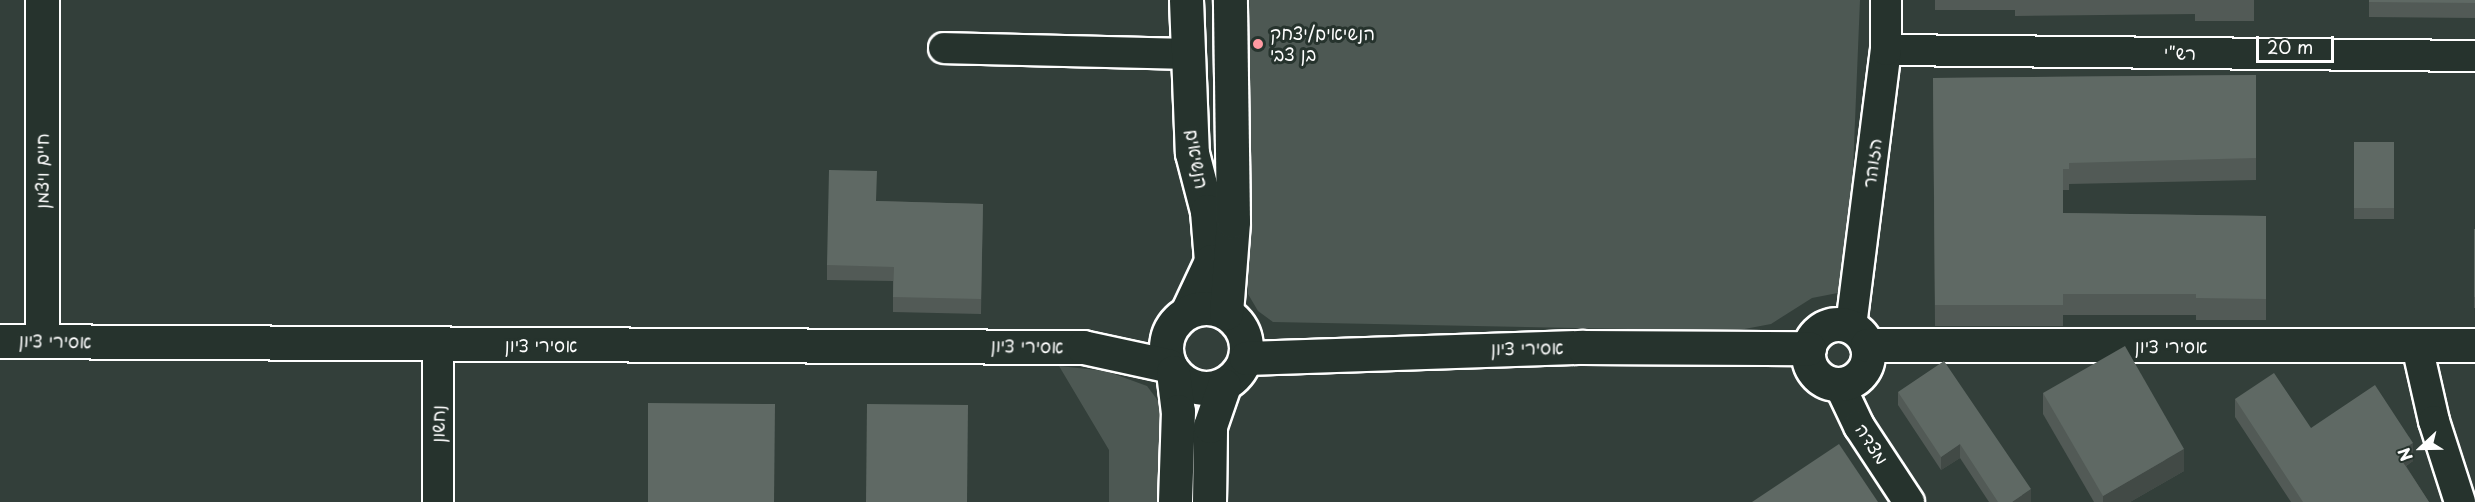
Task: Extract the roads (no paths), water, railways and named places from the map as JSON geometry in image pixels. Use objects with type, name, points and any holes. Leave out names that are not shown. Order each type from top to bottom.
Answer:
[{"type":"street","name":"חיים ויצמן","points":[[42,0],[42,341]]},
{"type":"street","name":"הנשיאים","points":[[1181,317],[1211,261],[1207,211],[1192,153],[1185,54],[1186,0]]},
{"type":"street","name":"הנשיאים","points":[[1226,313],[1233,220],[1230,0]]},
{"type":"street","name":"הזוהר","points":[[1859,336],[1886,50],[1886,0]]},
{"type":"street","points":[[944,48],[1185,54]]},
{"type":"street","name":"רש\"י","points":[[1886,50],[2475,56]]},
{"type":"street","points":[[1172,369],[1191,386],[1214,388],[1224,385],[1234,377],[1246,358],[1243,332],[1226,313],[1213,308],[1181,317],[1166,342],[1178,411],[1174,502]]},
{"type":"street","name":"אסירי ציון","points":[[0,341],[438,346],[834,343],[1083,347],[1134,337],[1181,317]]},
{"type":"street","points":[[1841,324],[1859,336],[1866,367],[1859,375],[1839,384],[1829,382],[1813,369],[1809,348],[1820,330],[1841,324]]},
{"type":"street","name":"אסירי ציון","points":[[1859,336],[2417,346],[2475,345]]},
{"type":"street","name":"נחשון","points":[[438,346],[438,502]]},
{"type":"street","points":[[2417,346],[2434,421],[2460,502]]},
{"type":"street","name":"אסירי ציון","points":[[1083,347],[1172,369]]},
{"type":"street","name":"אסירי ציון","points":[[1246,358],[1583,347],[1809,348]]},
{"type":"street","name":"מצדה","points":[[1839,384],[1859,426],[1909,502]]},
{"type":"street","points":[[1209,502],[1210,426],[1224,385]]},
{"type":"place","name":"הנשיאים/יצחק בן צבי","points":[[1258,44]]}]
